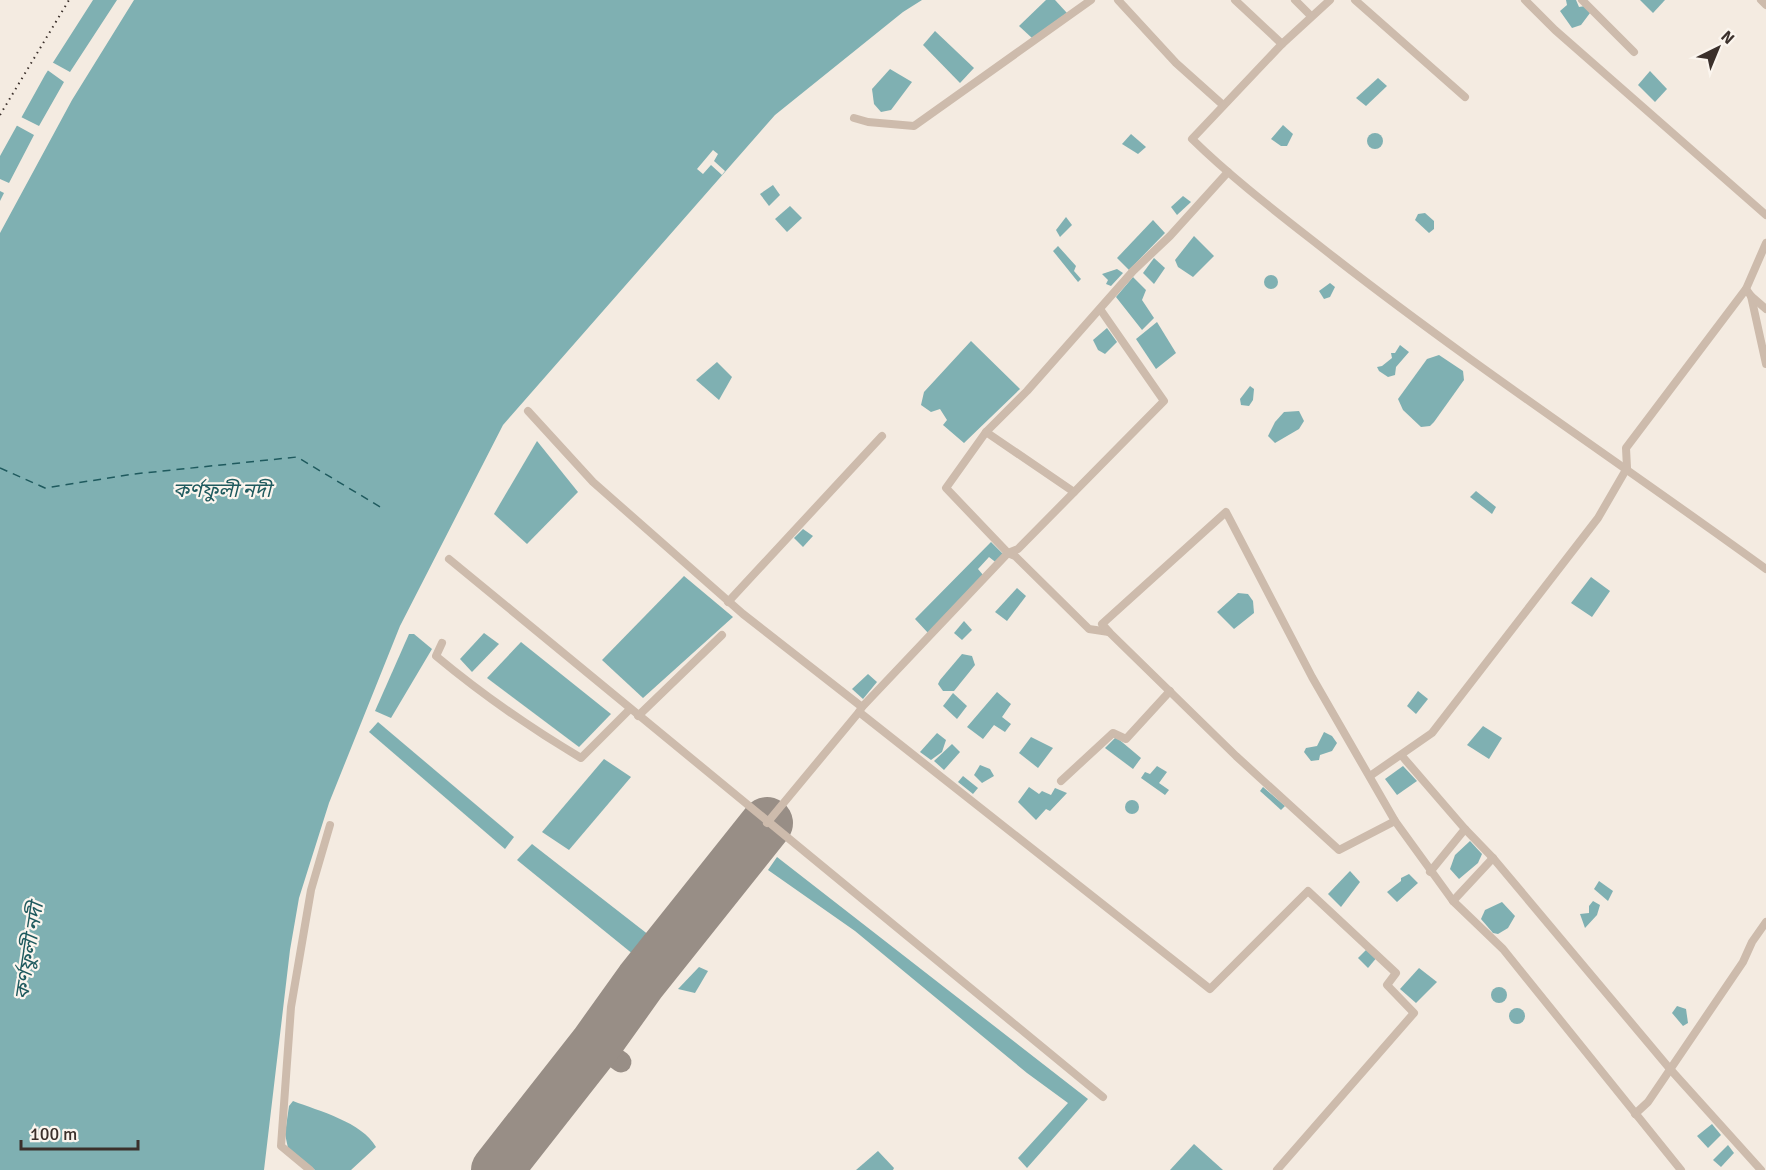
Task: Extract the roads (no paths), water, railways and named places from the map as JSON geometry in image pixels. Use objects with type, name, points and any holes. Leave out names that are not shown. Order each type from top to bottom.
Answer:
[{"type":"street","points":[[854,118],[868,122],[915,126],[1091,0]]},
{"type":"street","points":[[1118,0],[1176,63],[1223,105]]},
{"type":"street","points":[[1235,0],[1282,44]]},
{"type":"street","points":[[1295,0],[1311,16]]},
{"type":"street","points":[[1329,0],[1282,44],[1192,139],[1228,172],[1426,330],[1627,468],[1766,569]]},
{"type":"street","points":[[1355,0],[1465,97]]},
{"type":"street","points":[[1525,0],[1564,38],[1766,215]]},
{"type":"street","points":[[1582,0],[1634,52]]},
{"type":"street","points":[[1761,0],[1766,5]]},
{"type":"street","points":[[1109,632],[1089,629],[1015,556],[1008,553],[946,489],[986,432],[1028,391],[1133,271],[1170,236],[1170,232],[1228,172]]},
{"type":"street","points":[[1370,776],[1402,756],[1432,733],[1598,518],[1627,468],[1626,448],[1749,292],[1766,243]]},
{"type":"street","points":[[1749,292],[1766,309]]},
{"type":"street","points":[[1749,292],[1766,364]]},
{"type":"street","points":[[767,823],[860,710],[1008,553],[1018,549],[1164,401],[1100,309]]},
{"type":"street","points":[[528,411],[593,482],[728,602],[1210,989],[1308,891],[1396,973],[1388,985],[1414,1012],[1277,1170]]},
{"type":"street","points":[[986,432],[1074,492]]},
{"type":"street","points":[[728,602],[882,436]]},
{"type":"street","points":[[1395,821],[1339,850],[1102,624],[1226,512],[1312,677],[1395,821],[1430,872],[1453,902],[1503,949],[1681,1170]]},
{"type":"street","points":[[449,559],[767,823],[1103,1097]]},
{"type":"street","points":[[638,716],[722,635]]},
{"type":"street","points":[[442,642],[436,656],[518,721],[581,758],[630,709]]},
{"type":"street","points":[[1061,782],[1113,733],[1126,739],[1170,691]]},
{"type":"street","points":[[1402,756],[1493,858],[1670,1069],[1761,1170]]},
{"type":"street","points":[[310,1170],[281,1146],[291,1007],[311,890],[330,825]]},
{"type":"street","points":[[1430,872],[1465,829]]},
{"type":"street","points":[[1453,902],[1493,858]]},
{"type":"street","points":[[1635,1114],[1648,1102],[1743,962],[1766,922]]},
{"type":"water","name":"কর্ণফুলী নদী","points":[[93,0],[922,0],[903,12],[775,115],[503,425],[400,626],[329,803],[299,898],[290,950],[264,1170],[0,1170],[0,156],[45,75]]},
{"type":"water","points":[[1046,0],[1055,0],[1067,13],[1032,38],[1019,26]]},
{"type":"water","points":[[1566,0],[1576,0],[1579,7],[1585,6],[1590,13],[1581,25],[1572,28],[1560,11],[1567,5]]},
{"type":"water","points":[[1640,0],[1665,0],[1653,13]]},
{"type":"water","points":[[935,31],[974,68],[960,83],[923,45]]},
{"type":"water","points":[[890,69],[912,82],[891,110],[881,112],[874,104],[872,89]]},
{"type":"water","points":[[1650,71],[1667,89],[1655,102],[1638,85]]},
{"type":"water","points":[[1378,78],[1387,86],[1366,106],[1356,98]]},
{"type":"water","points":[[1283,125],[1293,134],[1287,146],[1281,146],[1271,139]]},
{"type":"water","points":[[1372,133],[1378,133],[1383,141],[1381,147],[1372,149],[1367,144],[1367,138]]},
{"type":"water","points":[[1131,134],[1146,147],[1138,154],[1122,144]]},
{"type":"water","points":[[773,185],[780,195],[769,206],[760,194]]},
{"type":"water","points":[[1183,196],[1191,202],[1177,215],[1171,207]]},
{"type":"water","points":[[790,206],[802,218],[787,232],[775,219]]},
{"type":"water","points":[[1425,213],[1434,221],[1434,229],[1429,233],[1415,220],[1418,214]]},
{"type":"water","points":[[1066,217],[1072,225],[1060,237],[1056,230]]},
{"type":"water","points":[[1153,220],[1165,233],[1129,270],[1117,258]]},
{"type":"water","points":[[1194,236],[1214,256],[1193,277],[1178,267],[1175,260]]},
{"type":"water","points":[[1058,246],[1076,266],[1074,271],[1081,279],[1078,282],[1053,251]]},
{"type":"water","points":[[1154,258],[1165,268],[1154,284],[1143,273]]},
{"type":"water","points":[[1117,269],[1123,273],[1111,286],[1106,284],[1108,280],[1102,274]]},
{"type":"water","points":[[1268,275],[1274,275],[1278,282],[1274,289],[1268,289],[1264,285],[1264,279]]},
{"type":"water","points":[[1133,277],[1146,290],[1142,300],[1154,318],[1142,330],[1116,297]]},
{"type":"water","points":[[1330,283],[1335,287],[1330,297],[1324,299],[1319,291]]},
{"type":"water","points":[[1157,322],[1176,353],[1156,369],[1136,339]]},
{"type":"water","points":[[1107,328],[1117,342],[1105,354],[1098,350],[1093,340]]},
{"type":"water","points":[[971,341],[1020,389],[964,443],[943,425],[947,420],[940,409],[931,412],[921,405],[924,392]]},
{"type":"water","points":[[1400,345],[1409,352],[1396,367],[1395,375],[1388,377],[1377,367],[1392,358],[1391,353],[1395,353]]},
{"type":"water","points":[[1439,355],[1463,371],[1464,380],[1434,422],[1430,426],[1421,427],[1403,410],[1398,399],[1427,359]]},
{"type":"water","points":[[717,362],[732,377],[719,400],[696,380]]},
{"type":"water","points":[[1250,386],[1254,389],[1253,400],[1249,406],[1241,405],[1240,399]]},
{"type":"water","points":[[1299,411],[1304,421],[1299,429],[1275,443],[1268,436],[1275,422],[1284,412]]},
{"type":"water","points":[[537,441],[578,492],[527,544],[494,514]]},
{"type":"water","points":[[1476,491],[1496,507],[1492,514],[1470,497]]},
{"type":"water","points":[[803,529],[813,536],[803,547],[794,538]]},
{"type":"water","points":[[991,542],[1004,555],[998,564],[989,557],[978,569],[983,575],[929,634],[915,619]]},
{"type":"water","points":[[684,576],[733,617],[643,698],[602,660]]},
{"type":"water","points":[[1591,577],[1610,591],[1592,617],[1571,603]]},
{"type":"water","points":[[1017,588],[1026,596],[1007,621],[995,612]]},
{"type":"water","points":[[1238,593],[1248,594],[1253,601],[1254,613],[1234,629],[1217,612]]},
{"type":"water","points":[[964,621],[972,630],[962,640],[954,633]]},
{"type":"water","points":[[484,633],[499,644],[472,672],[460,659]]},
{"type":"water","points":[[409,634],[414,634],[432,649],[391,718],[375,711]]},
{"type":"water","points":[[521,642],[611,714],[579,747],[487,678]]},
{"type":"water","points":[[962,654],[972,656],[975,665],[954,691],[943,691],[938,684],[940,680]]},
{"type":"water","points":[[868,674],[877,682],[863,699],[852,689]]},
{"type":"water","points":[[1418,691],[1428,699],[1416,714],[1407,706]]},
{"type":"water","points":[[997,692],[1011,704],[1002,717],[1011,724],[1005,732],[994,725],[983,739],[967,727]]},
{"type":"water","points":[[953,693],[967,706],[957,719],[943,706]]},
{"type":"water","points":[[378,722],[514,837],[505,849],[369,732]]},
{"type":"water","points":[[1483,726],[1502,738],[1489,759],[1467,745]]},
{"type":"water","points":[[1324,732],[1332,736],[1337,743],[1332,751],[1320,755],[1319,760],[1311,761],[1304,752],[1306,748],[1317,746]]},
{"type":"water","points":[[937,733],[946,740],[942,752],[931,760],[920,752]]},
{"type":"water","points":[[1031,737],[1053,748],[1038,768],[1019,753]]},
{"type":"water","points":[[1116,737],[1141,758],[1133,769],[1105,748]]},
{"type":"water","points":[[952,744],[960,752],[944,770],[934,761]]},
{"type":"water","points":[[604,759],[631,777],[569,850],[542,832]]},
{"type":"water","points":[[980,765],[990,769],[994,776],[982,783],[974,775]]},
{"type":"water","points":[[1157,766],[1167,772],[1159,783],[1169,790],[1165,795],[1141,778],[1145,772],[1150,774]]},
{"type":"water","points":[[1403,766],[1417,781],[1397,795],[1385,779]]},
{"type":"water","points":[[963,776],[978,788],[973,794],[958,782]]},
{"type":"water","points":[[1029,787],[1039,794],[1042,791],[1051,795],[1055,788],[1067,793],[1050,811],[1046,809],[1036,820],[1018,802]]},
{"type":"water","points":[[1263,787],[1285,806],[1281,810],[1260,791]]},
{"type":"water","points":[[1132,800],[1137,802],[1139,807],[1137,812],[1132,814],[1127,812],[1125,807],[1127,802]]},
{"type":"water","points":[[1470,841],[1482,854],[1478,863],[1459,879],[1450,869],[1455,855]]},
{"type":"water","points":[[532,844],[654,939],[639,959],[517,860]]},
{"type":"water","points":[[777,857],[1088,1099],[1027,1168],[1018,1158],[1068,1103],[1027,1073],[855,931],[768,870]]},
{"type":"water","points":[[1350,871],[1360,882],[1341,907],[1328,894]]},
{"type":"water","points":[[1409,874],[1418,883],[1397,902],[1387,892],[1401,881],[1401,878]]},
{"type":"water","points":[[1599,881],[1613,891],[1608,901],[1594,889]]},
{"type":"water","points":[[1593,901],[1600,905],[1597,915],[1585,928],[1580,914],[1589,913],[1589,906]]},
{"type":"water","points":[[1502,902],[1515,916],[1508,928],[1498,934],[1493,933],[1481,919],[1485,910]]},
{"type":"water","points":[[1369,947],[1378,956],[1368,968],[1358,958]]},
{"type":"water","points":[[699,967],[708,971],[695,993],[678,989]]},
{"type":"water","points":[[1419,968],[1437,982],[1416,1003],[1400,989]]},
{"type":"water","points":[[1496,987],[1502,987],[1507,995],[1505,1001],[1496,1003],[1491,998],[1491,992]]},
{"type":"water","points":[[1677,1006],[1686,1009],[1688,1023],[1683,1026],[1672,1013]]},
{"type":"water","points":[[1517,1008],[1525,1016],[1517,1024],[1509,1016]]},
{"type":"water","points":[[293,1101],[350,1124],[369,1138],[376,1147],[351,1170],[315,1170],[288,1148],[285,1134],[289,1106]]},
{"type":"water","points":[[1712,1124],[1721,1135],[1708,1148],[1697,1136]]},
{"type":"water","points":[[1194,1144],[1223,1170],[1170,1170]]},
{"type":"water","points":[[1728,1145],[1734,1153],[1721,1167],[1713,1160]]},
{"type":"water","points":[[878,1151],[894,1168],[893,1170],[856,1170]]},
{"type":"railway","points":[[0,115],[69,0]]}]
